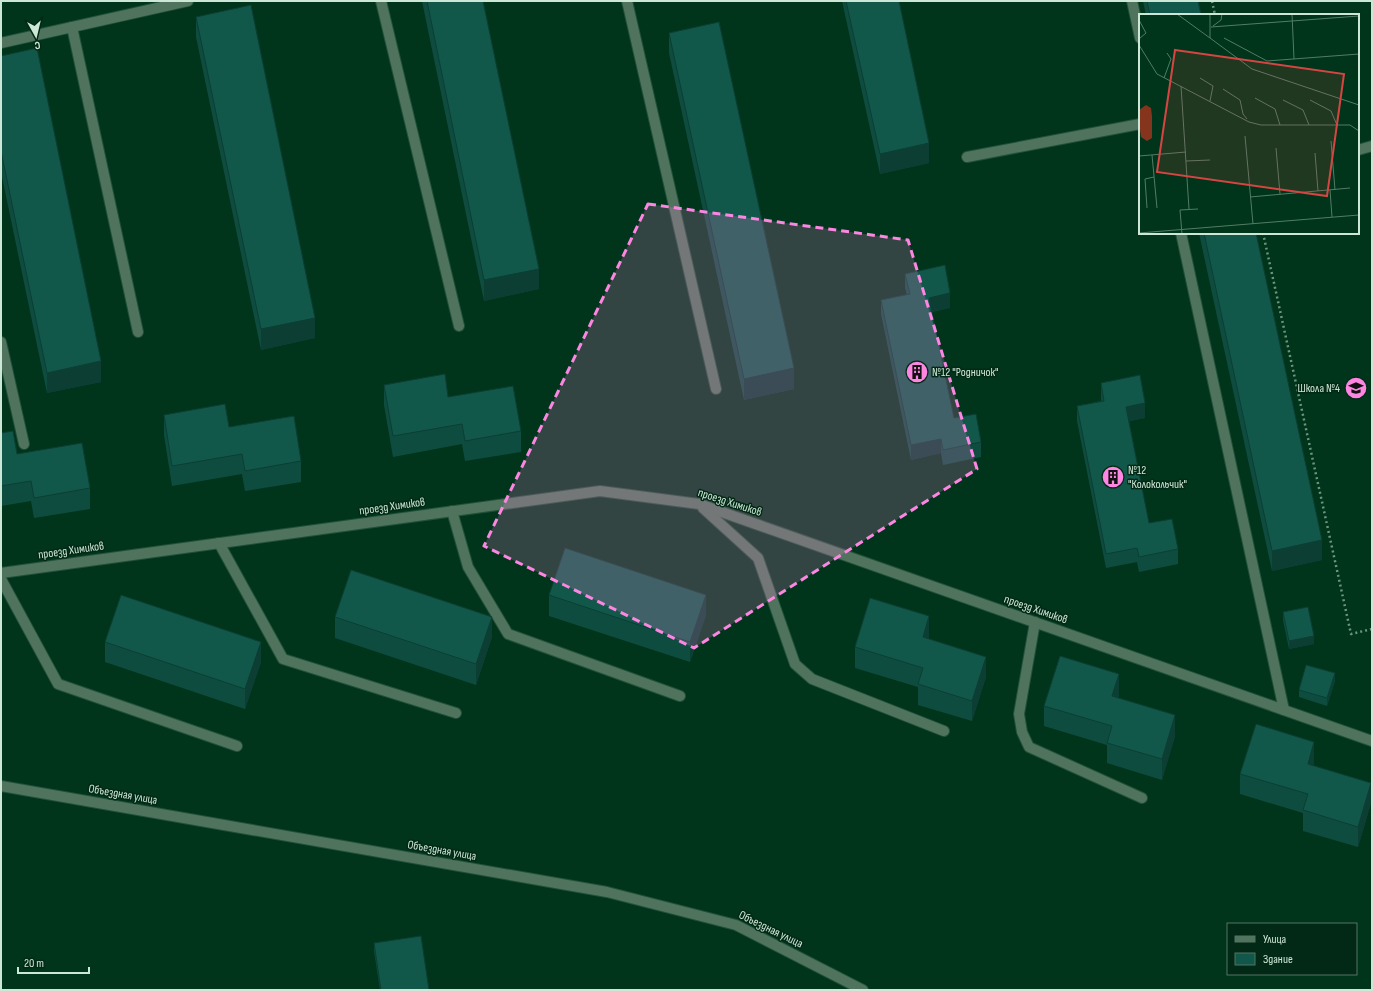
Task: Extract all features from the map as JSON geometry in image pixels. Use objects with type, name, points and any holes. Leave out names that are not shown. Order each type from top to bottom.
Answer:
[{"type":"street","points":[[1,43],[188,1]]},
{"type":"street","points":[[381,1],[459,326]]},
{"type":"street","points":[[627,1],[716,389]]},
{"type":"street","points":[[1132,1],[1139,33]]},
{"type":"street","points":[[72,27],[138,332]]},
{"type":"street","points":[[967,157],[1139,124]]},
{"type":"street","points":[[1359,150],[1372,146]]},
{"type":"street","points":[[1181,234],[1284,710]]},
{"type":"street","points":[[1,342],[24,444]]},
{"type":"street","name":"проезд Химиков","points":[[1,573],[600,491],[699,504],[1372,741]]},
{"type":"street","points":[[699,504],[758,558],[795,664],[812,679],[944,731]]},
{"type":"street","points":[[452,511],[468,567],[508,634],[680,696]]},
{"type":"street","points":[[218,543],[283,659],[456,713]]},
{"type":"street","points":[[1,579],[58,684],[237,746]]},
{"type":"street","points":[[1035,622],[1019,714],[1022,732],[1029,747],[1142,798]]},
{"type":"street","name":"Объездная улица","points":[[1,786],[607,892],[736,925],[863,990]]},
{"type":"path","points":[[1212,1],[1215,14]]},
{"type":"path","points":[[1263,234],[1351,634],[1372,629]]},
{"type":"highlighted area","points":[[648,204],[908,240],[977,469],[694,648],[484,546]]},
{"type":"building","points":[[427,1],[483,1],[539,269],[484,280]]},
{"type":"building","points":[[846,1],[899,1],[929,143],[880,154]]},
{"type":"building","points":[[1147,1],[1198,1],[1201,14],[1150,14]]},
{"type":"building","points":[[251,5],[315,318],[261,329],[196,17]]},
{"type":"building","points":[[719,22],[794,368],[744,379],[669,33]]},
{"type":"building","points":[[37,48],[101,361],[47,373],[1,151],[1,56]]},
{"type":"building","points":[[1204,234],[1256,234],[1322,540],[1272,551]]},
{"type":"building","name":"№12 \"Родничок\"","points":[[945,265],[950,293],[929,298],[954,418],[976,414],[981,442],[943,450],[941,439],[911,445],[881,300],[910,294],[905,274]]},
{"type":"building","points":[[445,374],[448,397],[513,386],[521,431],[465,441],[462,424],[393,436],[384,385]]},
{"type":"building","name":"№12 \"Колокольчик\"","points":[[1140,375],[1145,403],[1126,407],[1149,523],[1172,519],[1178,549],[1139,557],[1137,548],[1106,554],[1077,406],[1104,401],[1101,383]]},
{"type":"building","points":[[225,404],[229,427],[294,416],[301,461],[245,471],[242,454],[172,466],[164,415]]},
{"type":"building","points":[[13,431],[17,454],[82,443],[90,488],[34,498],[31,481],[1,486],[1,433]]},
{"type":"building","points":[[565,548],[706,595],[690,642],[549,595]]},
{"type":"building","points":[[351,570],[492,617],[476,664],[335,617]]},
{"type":"building","points":[[121,595],[261,642],[245,689],[105,642]]},
{"type":"building","points":[[870,598],[929,616],[923,637],[986,657],[972,701],[918,684],[923,668],[855,647]]},
{"type":"building","points":[[1308,607],[1314,636],[1289,641],[1283,612]]},
{"type":"building","points":[[1060,656],[1119,674],[1112,696],[1175,715],[1162,759],[1107,743],[1112,726],[1044,706]]},
{"type":"building","points":[[1306,665],[1335,673],[1327,698],[1299,690]]},
{"type":"building","points":[[1256,724],[1314,742],[1308,764],[1371,783],[1358,827],[1303,810],[1308,794],[1240,774]]},
{"type":"building","points":[[421,936],[429,990],[381,990],[374,943]]},
{"type":"place","name":"№12 \"Родничок\"","points":[[917,372]]},
{"type":"place","name":"Школа №4","points":[[1356,388]]},
{"type":"place","name":"№12 \"Колокольчик\"","points":[[1113,477]]}]
